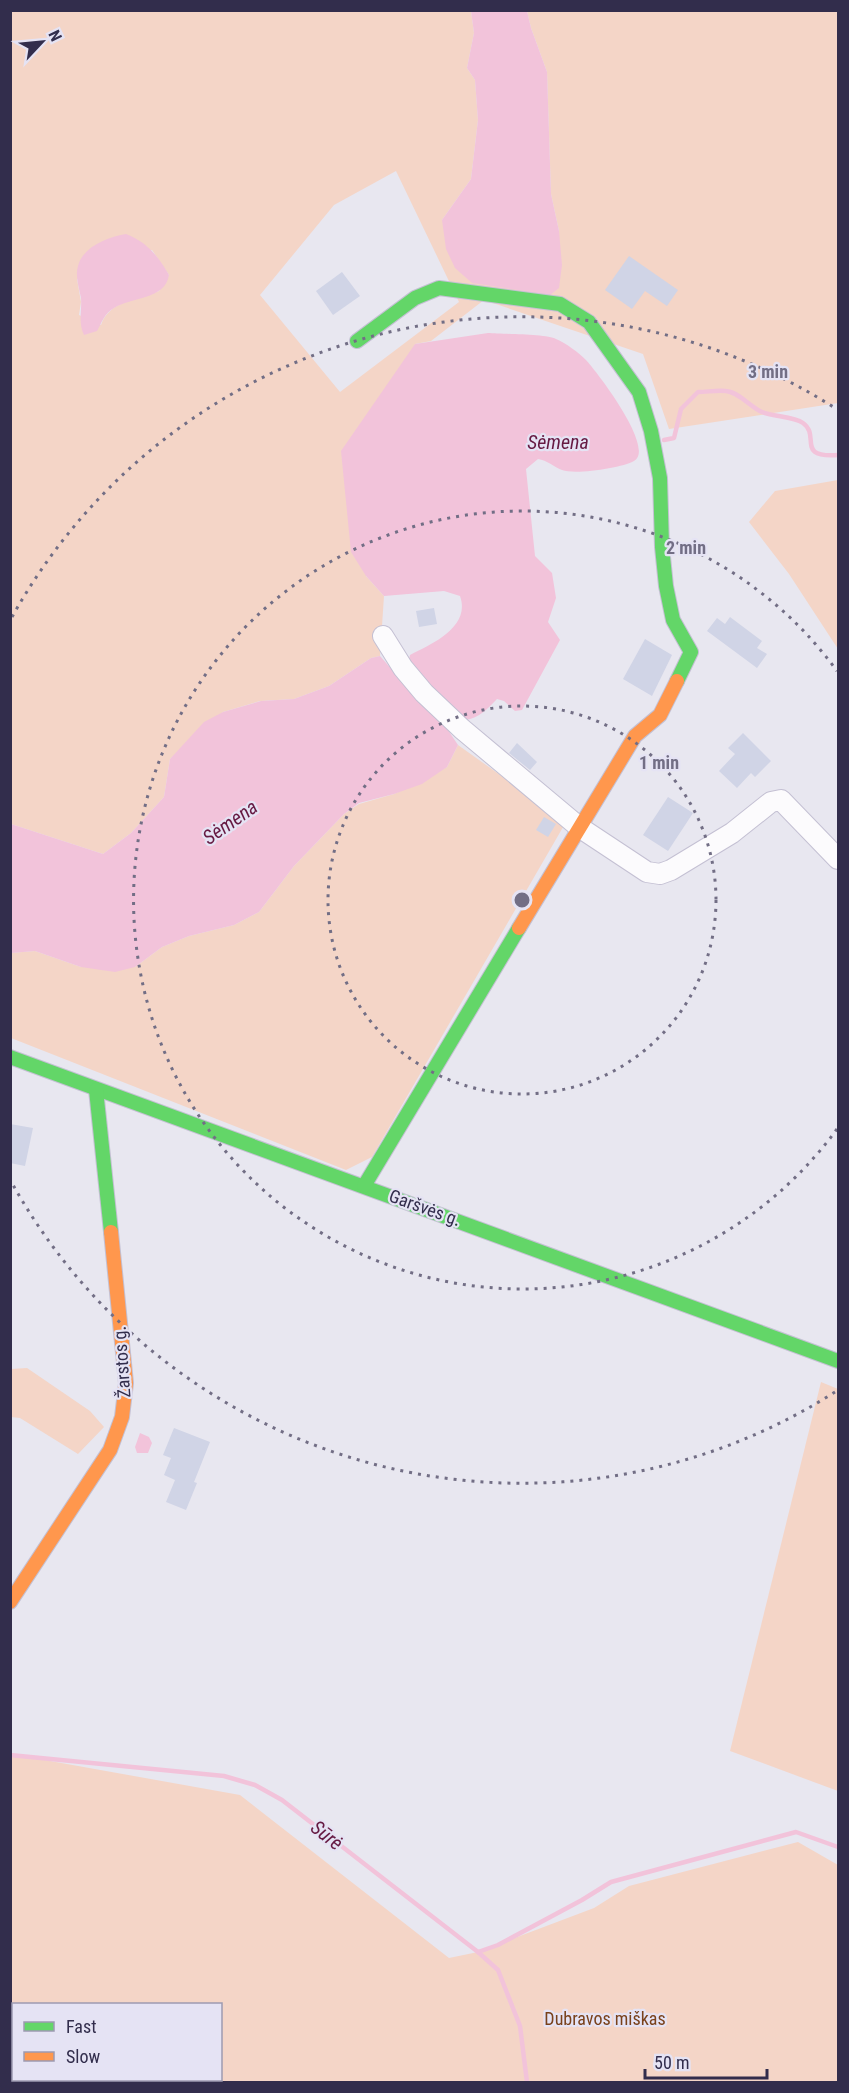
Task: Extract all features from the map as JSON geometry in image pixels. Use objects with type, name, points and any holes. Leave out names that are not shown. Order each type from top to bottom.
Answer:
[{"type":"street","points":[[357,341],[415,298],[439,288],[560,304],[589,322],[639,392],[651,431],[660,478],[662,547],[673,620],[691,652],[660,715],[635,736],[364,1186]]},
{"type":"street","points":[[383,636],[403,668],[424,693],[462,729],[579,827],[647,872],[660,874],[671,870],[732,833],[771,802],[781,800],[838,859]]},
{"type":"street","name":"Garšvės g.","points":[[10,1057],[838,1361]]},
{"type":"street","name":"Žarstos g.","points":[[10,1602],[110,1449],[121,1427],[125,1407],[126,1383],[96,1090]]},
{"type":"green space","points":[[11,11],[471,11],[474,33],[467,68],[475,80],[478,120],[471,179],[442,220],[559,231],[551,194],[547,72],[527,11],[838,11],[838,403],[669,429],[643,354],[484,300],[431,341],[415,344],[366,576],[384,596],[380,656],[371,658],[329,686],[294,699],[260,701],[223,712],[170,759],[164,797],[131,833],[103,854],[11,824]],"holes":[[[396,171],[459,302],[340,392],[260,295],[334,205]],[[152,250],[169,275],[159,291],[117,306],[110,311],[101,325],[79,315],[81,302],[77,279]]]},
{"type":"green space","points":[[838,480],[838,649],[789,574],[749,522],[775,491]]},
{"type":"green space","points":[[458,745],[566,822],[372,1157],[346,1170],[11,1038],[10,953],[35,951],[81,967],[135,967],[162,947],[189,936],[234,925],[259,912],[294,866],[344,814],[359,804],[394,794],[447,767]]},
{"type":"green space","points":[[27,1368],[90,1411],[104,1427],[78,1454],[20,1418],[11,1417],[11,1369]]},
{"type":"green space","points":[[821,1382],[838,1389],[838,1791],[730,1751]]},
{"type":"green space","name":"Dubravos miškas","points":[[11,1754],[240,1795],[449,1958],[478,1952],[594,1908],[629,1886],[798,1842],[838,1865],[838,2082],[11,2082]]},
{"type":"water","points":[[471,11],[527,11],[547,72],[551,194],[559,231],[562,265],[559,288],[550,295],[472,283],[455,268],[446,249],[442,220],[471,179],[478,120],[475,80],[467,68],[474,33]]},
{"type":"water","points":[[126,234],[146,245],[156,256],[169,275],[166,283],[154,294],[114,308],[97,331],[84,335],[81,326],[78,266],[85,253],[91,248],[112,237]]},
{"type":"water","points":[[488,333],[551,337],[576,351],[586,360],[623,411],[632,427],[639,454],[634,461],[628,464],[598,470],[577,472],[562,470],[538,459],[526,469],[535,556],[552,573],[556,598],[548,622],[560,640],[522,710],[515,711],[504,701],[497,699],[479,715],[465,720],[408,664],[410,655],[438,640],[455,625],[462,607],[460,596],[444,591],[384,596],[366,576],[351,552],[341,451],[415,344]]},
{"type":"water","points":[[380,656],[430,713],[444,724],[458,745],[447,767],[422,784],[359,803],[344,814],[294,866],[259,912],[234,925],[189,936],[162,947],[135,967],[115,972],[81,967],[35,951],[11,953],[11,824],[103,854],[131,833],[164,797],[170,759],[204,722],[223,712],[261,701],[294,699],[329,686],[371,658]]},
{"type":"water","points":[[140,1433],[149,1437],[152,1443],[148,1453],[137,1453],[135,1447]]},
{"type":"building","points":[[629,256],[678,290],[667,306],[645,291],[632,309],[605,290]]},
{"type":"building","points":[[342,272],[360,296],[333,315],[316,291]]},
{"type":"building","points":[[434,608],[437,624],[419,627],[416,611]]},
{"type":"building","points":[[730,617],[762,641],[757,648],[767,654],[757,668],[707,631],[717,618],[725,624]]},
{"type":"building","points":[[645,639],[672,655],[652,696],[623,679]]},
{"type":"building","points":[[743,733],[771,761],[755,777],[751,773],[737,788],[719,771],[735,754],[728,748]]},
{"type":"building","points":[[517,743],[537,762],[530,770],[509,753]]},
{"type":"building","points":[[668,797],[693,813],[668,851],[643,835]]},
{"type":"building","points":[[544,817],[556,824],[548,837],[536,830]]},
{"type":"building","points":[[10,1124],[33,1128],[25,1166],[10,1163]]},
{"type":"building","points":[[174,1428],[210,1442],[186,1510],[166,1502],[175,1480],[164,1475],[171,1458],[163,1455]]},
{"type":"waterway","name":"Sėmena","points":[[664,440],[674,438],[681,409],[698,392],[726,391],[735,394],[762,412],[803,423],[808,428],[813,450],[825,455],[838,455]]},
{"type":"waterway","name":"Sūrė","points":[[10,1755],[224,1776],[255,1785],[282,1800],[498,1970],[520,2026],[527,2082]]},
{"type":"waterway","points":[[478,1952],[498,1945],[611,1882],[796,1832],[838,1847]]},
{"type":"traffic: fast","points":[[357,341],[415,298],[439,288],[560,304],[589,322],[639,392],[651,431],[660,478],[662,547],[666,586],[673,620],[691,652],[677,681]]},
{"type":"traffic: fast","points":[[364,1186],[519,928]]},
{"type":"traffic: fast","points":[[10,1057],[838,1361]]},
{"type":"traffic: fast","points":[[96,1090],[111,1232]]},
{"type":"traffic: slow","points":[[519,928],[635,736],[660,715],[677,681]]},
{"type":"traffic: slow","points":[[10,1602],[110,1450],[122,1417],[126,1383],[111,1232]]}]
